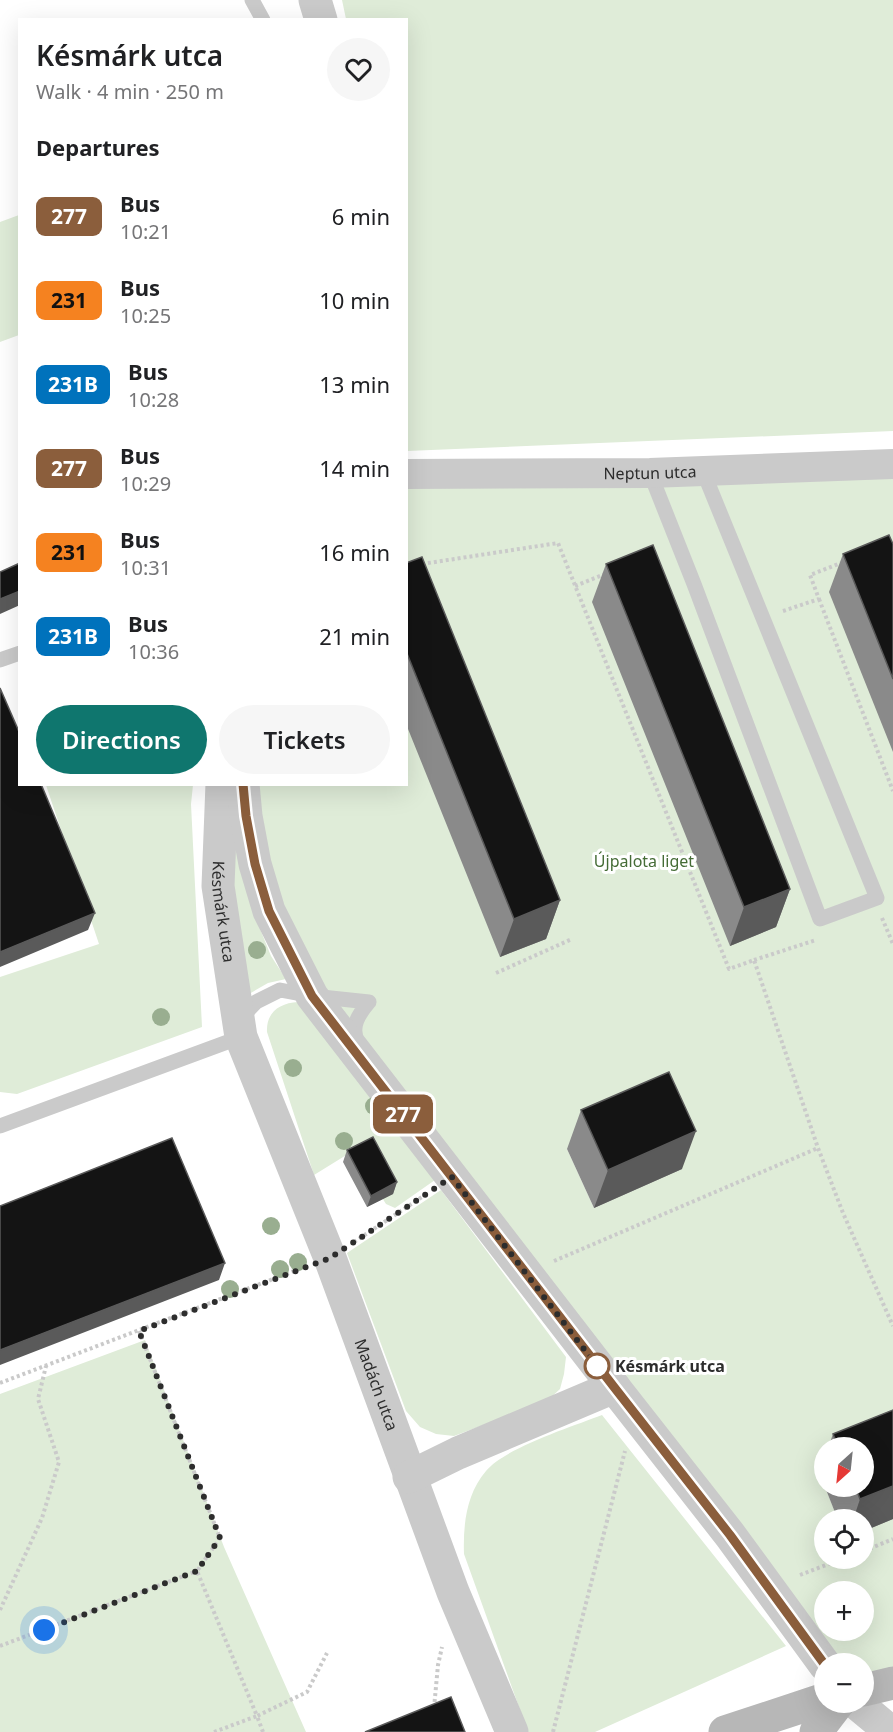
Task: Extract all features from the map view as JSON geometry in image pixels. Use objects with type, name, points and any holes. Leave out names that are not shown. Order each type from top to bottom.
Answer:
[{"type":"main road","points":[[874,1688],[893,1683]]},
{"type":"main road","points":[[725,1732],[814,1703]]},
{"type":"main road","points":[[816,1732],[831,1713]]},
{"type":"street","points":[[315,0],[320,18]]},
{"type":"street","name":"Neptun utca","points":[[408,474],[650,473],[893,464]]},
{"type":"street","name":"Késmárk utca","points":[[222,786],[218,886],[240,1029]]},
{"type":"street","points":[[243,786],[255,864],[269,911],[312,996],[730,1535],[816,1653]]},
{"type":"street","name":"Madách utca","points":[[240,1029],[330,1258],[453,1592],[512,1732]]},
{"type":"street","points":[[410,1477],[458,1453],[614,1387]]},
{"type":"street","points":[[868,1713],[891,1732]]},
{"type":"lane","points":[[252,0],[262,18]]},
{"type":"lane","points":[[650,473],[820,919],[877,898],[703,471]]},
{"type":"lane","points":[[0,660],[18,654]]},
{"type":"lane","points":[[0,1126],[240,1029],[256,1002],[280,990],[312,996]]},
{"type":"path","points":[[418,565],[558,543],[729,969],[754,960],[843,1213],[893,1326]]},
{"type":"path","points":[[819,599],[893,790]]},
{"type":"path","points":[[882,918],[893,944]]},
{"type":"path","points":[[496,973],[572,939]]},
{"type":"path","points":[[550,1263],[819,1148]]},
{"type":"path","points":[[0,1383],[330,1258],[452,1177]]},
{"type":"path","points":[[0,1646],[197,1571],[220,1538],[139,1331]]},
{"type":"path","points":[[0,1610],[42,1518],[59,1462],[38,1399],[46,1366]]},
{"type":"path","points":[[553,1732],[628,1438],[645,1426]]},
{"type":"path","points":[[874,1547],[893,1539]]},
{"type":"path","points":[[800,1575],[815,1569]]},
{"type":"path","points":[[197,1571],[263,1732]]},
{"type":"path","points":[[214,1732],[257,1716],[307,1692],[327,1653]]},
{"type":"green space","points":[[342,0],[893,0],[893,431],[408,451],[408,18],[346,18]]},
{"type":"green space","points":[[18,215],[18,335],[0,342],[0,222]]},
{"type":"green space","name":"Újpalota liget","points":[[893,464],[893,1443],[874,1446],[874,1437],[814,1437],[814,1497],[829,1497],[834,1509],[814,1509],[814,1569],[874,1569],[874,1526],[893,1519],[893,1683],[874,1688],[874,1653],[817,1653],[312,996],[243,786],[408,786],[408,474]],"holes":[[[567,1149],[681,1169],[594,1208]]]},
{"type":"green space","points":[[46,786],[193,786],[191,804],[202,1027],[17,1094],[0,1092],[0,977],[99,944]]},
{"type":"green space","points":[[237,836],[256,919],[271,956],[286,979],[268,983],[249,994],[230,873]]},
{"type":"green space","points":[[298,1002],[435,1180],[395,1208],[386,1204],[379,1193],[369,1141],[314,1175],[267,1032],[269,1019],[275,1010],[285,1004]]},
{"type":"green space","points":[[441,1190],[566,1357],[560,1389],[547,1401],[454,1436],[436,1434],[420,1427],[406,1411],[347,1253]]},
{"type":"green space","points":[[145,1340],[224,1547],[306,1732],[0,1732],[0,1394]]},
{"type":"green space","points":[[602,1415],[786,1646],[595,1732],[528,1732],[464,1554],[467,1511],[479,1480],[495,1462],[523,1446]]},
{"type":"building","points":[[889,535],[893,544],[893,679],[843,554]]},
{"type":"building","points":[[653,545],[790,889],[744,907],[606,564]]},
{"type":"building","points":[[422,557],[560,900],[514,919],[408,656],[408,562]]},
{"type":"building","points":[[18,564],[18,592],[0,599],[0,572]]},
{"type":"building","points":[[0,688],[18,729],[18,786],[42,786],[95,913],[0,952]]},
{"type":"building","points":[[669,1072],[696,1131],[608,1170],[581,1110]]},
{"type":"building","points":[[373,1137],[397,1182],[371,1196],[347,1150]]},
{"type":"building","points":[[172,1138],[225,1263],[0,1350],[0,1206]]},
{"type":"building","points":[[893,1410],[893,1486],[874,1493],[874,1437],[834,1437],[833,1434]]},
{"type":"building","points":[[451,1697],[465,1732],[365,1732]]},
{"type":"bus line","name":"277","points":[[243,786],[255,864],[269,911],[312,996],[730,1535],[817,1653]]},
{"type":"place","name":"Késmárk utca","points":[[597,1366]]},
{"type":"route","points":[[44,1630],[197,1571],[220,1538],[139,1331],[330,1258],[452,1177],[600,1370],[597,1366]]}]
